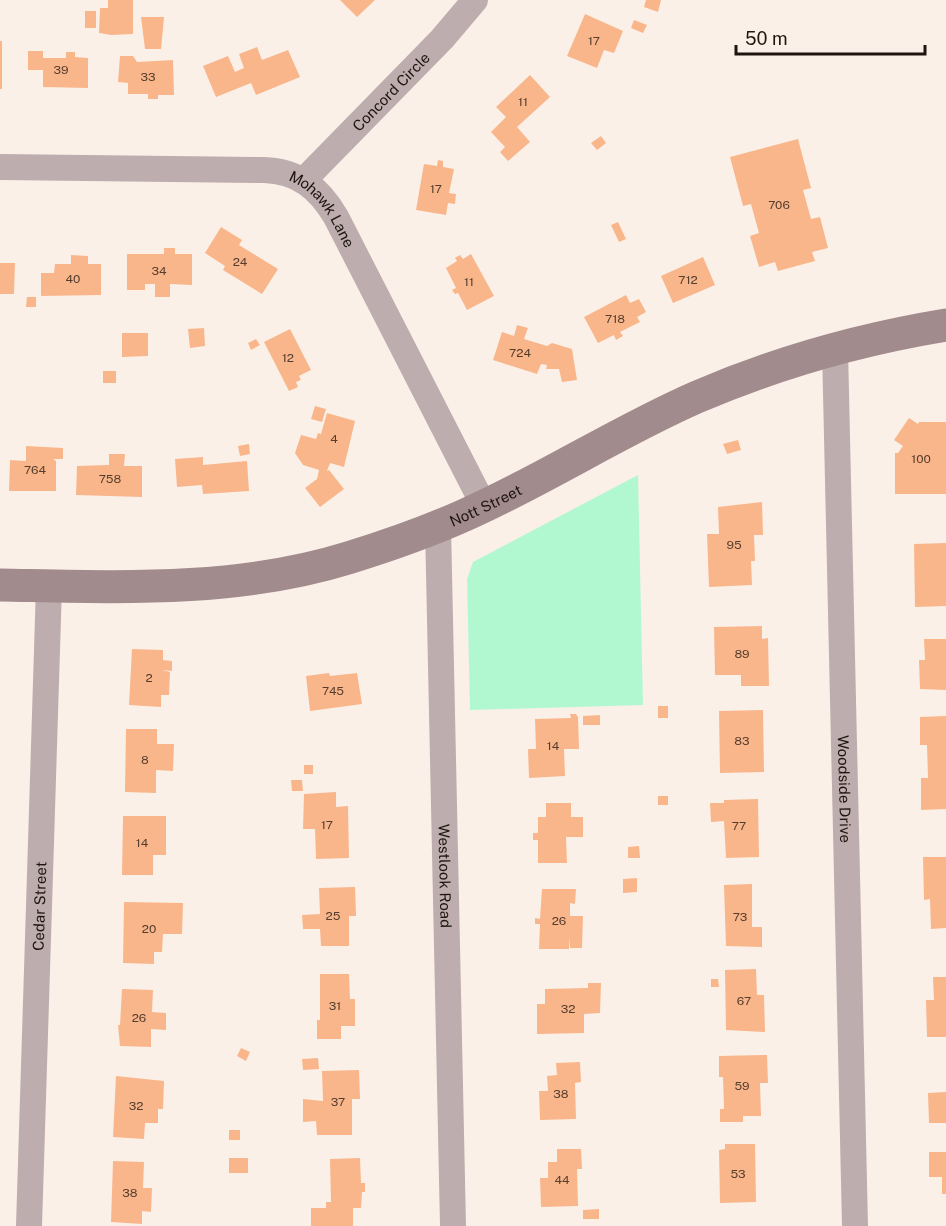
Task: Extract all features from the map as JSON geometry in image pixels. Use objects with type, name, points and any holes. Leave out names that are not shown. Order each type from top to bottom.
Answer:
[{"type":"street","name":"Concord Circle","points":[[304,180],[442,39],[475,0]]},
{"type":"street","name":"Mohawk Lane","points":[[0,167],[264,170],[287,173],[304,180],[323,197],[336,217],[484,506]]},
{"type":"street","name":"Nott Street","points":[[0,585],[163,587],[240,580],[345,559],[438,526],[484,506],[688,401],[759,372],[900,333],[946,326]]},
{"type":"street","name":"Woodside Drive","points":[[835,350],[855,1226]]},
{"type":"street","name":"Westlook Road","points":[[438,526],[453,1226]]},
{"type":"street","name":"Cedar Street","points":[[29,1226],[49,586]]},
{"type":"green space","points":[[638,475],[643,705],[470,710],[467,579],[473,562]]},
{"type":"building","points":[[108,0],[133,0],[133,34],[99,33],[100,8],[108,8]]},
{"type":"building","points":[[340,0],[375,0],[357,17]]},
{"type":"building","points":[[646,0],[661,0],[658,12],[644,7]]},
{"type":"building","points":[[85,11],[96,11],[96,28],[85,28]]},
{"type":"building","points":[[585,14],[623,31],[614,53],[604,50],[597,68],[567,56]]},
{"type":"building","points":[[141,17],[164,17],[161,49],[145,49]]},
{"type":"building","points":[[634,20],[647,25],[643,33],[631,28]]},
{"type":"building","points":[[0,41],[2,41],[2,89],[0,89]]},
{"type":"building","points":[[257,47],[262,60],[288,50],[300,77],[256,95],[251,83],[216,97],[203,66],[228,56],[235,72],[244,68],[239,54]]},
{"type":"building","points":[[28,51],[43,51],[43,58],[66,58],[66,52],[75,52],[75,57],[88,58],[88,88],[43,87],[43,70],[28,70]]},
{"type":"building","points":[[120,56],[133,56],[137,62],[173,60],[174,95],[158,95],[158,99],[148,99],[148,94],[128,94],[128,83],[118,82]]},
{"type":"building","points":[[530,75],[550,97],[517,127],[530,142],[508,161],[500,152],[505,147],[491,132],[506,117],[496,107]]},
{"type":"building","points":[[601,136],[606,143],[597,150],[591,143]]},
{"type":"building","points":[[798,139],[811,188],[803,190],[811,219],[820,217],[828,248],[812,252],[815,261],[778,271],[775,262],[759,267],[750,236],[759,233],[751,204],[743,206],[730,157]]},
{"type":"building","points":[[438,160],[443,161],[443,167],[454,169],[449,193],[456,194],[455,204],[448,203],[446,215],[416,210],[424,164],[437,166]]},
{"type":"building","points":[[618,222],[626,239],[619,242],[611,225]]},
{"type":"building","points":[[221,227],[242,240],[239,245],[278,269],[262,294],[223,270],[225,266],[205,253]]},
{"type":"building","points":[[164,248],[175,248],[175,254],[192,254],[192,285],[170,284],[170,297],[155,297],[155,284],[145,284],[145,290],[127,290],[127,254],[164,254]]},
{"type":"building","points":[[471,254],[494,296],[467,310],[458,293],[455,294],[452,290],[456,288],[446,268],[457,261],[455,258],[460,255],[463,259]]},
{"type":"building","points":[[71,255],[88,256],[88,264],[101,264],[101,295],[41,296],[41,273],[54,273],[55,264],[71,264]]},
{"type":"building","points":[[703,257],[715,285],[673,303],[661,276]]},
{"type":"building","points":[[0,263],[15,263],[14,294],[0,294]]},
{"type":"building","points":[[626,295],[630,303],[639,299],[646,312],[637,317],[640,322],[620,332],[623,336],[616,340],[614,335],[598,343],[584,317]]},
{"type":"building","points":[[27,297],[36,297],[36,307],[26,307]]},
{"type":"building","points":[[517,325],[528,328],[524,339],[547,346],[552,343],[572,349],[577,380],[562,382],[559,369],[546,369],[547,365],[541,364],[537,374],[493,360],[502,332],[514,336]]},
{"type":"building","points":[[204,328],[205,346],[190,348],[188,329]]},
{"type":"building","points":[[290,329],[311,370],[299,376],[301,380],[296,382],[298,387],[289,391],[264,342]]},
{"type":"building","points":[[122,333],[148,333],[148,356],[122,357]]},
{"type":"building","points":[[256,339],[260,345],[251,350],[248,343]]},
{"type":"building","points":[[103,371],[116,371],[116,383],[103,383]]},
{"type":"building","points":[[315,406],[326,409],[322,422],[311,419]]},
{"type":"building","points":[[327,413],[355,421],[344,467],[330,463],[327,471],[329,470],[344,489],[320,507],[305,488],[317,479],[319,470],[303,465],[295,453],[301,435],[316,439],[318,433],[321,434]]},
{"type":"building","points":[[909,418],[918,424],[919,422],[946,422],[946,494],[895,494],[895,453],[898,453],[903,446],[894,440]]},
{"type":"building","points":[[738,440],[741,450],[727,454],[723,444]]},
{"type":"building","points":[[249,444],[250,454],[240,456],[238,446]]},
{"type":"building","points":[[26,446],[63,448],[63,459],[53,459],[56,461],[56,491],[9,491],[10,460],[26,461]]},
{"type":"building","points":[[109,454],[125,454],[124,466],[142,466],[142,497],[76,495],[77,466],[109,465]]},
{"type":"building","points":[[203,457],[203,465],[247,461],[249,491],[203,494],[202,485],[177,487],[175,459]]},
{"type":"building","points":[[762,502],[763,535],[754,535],[755,561],[751,561],[752,585],[709,587],[707,534],[719,534],[718,507]]},
{"type":"building","points":[[946,543],[946,606],[915,607],[914,544]]},
{"type":"building","points":[[762,626],[762,639],[768,638],[769,686],[741,686],[741,675],[715,675],[714,627]]},
{"type":"building","points":[[924,639],[946,639],[946,690],[920,689],[919,660],[925,660]]},
{"type":"building","points":[[132,649],[163,650],[163,660],[172,661],[172,671],[162,670],[170,672],[169,695],[161,695],[161,707],[129,705]]},
{"type":"building","points":[[329,673],[330,676],[357,673],[362,704],[310,711],[306,676]]},
{"type":"building","points":[[658,706],[668,706],[668,718],[658,718]]},
{"type":"building","points":[[763,710],[764,772],[720,773],[719,711]]},
{"type":"building","points":[[570,714],[576,714],[578,717],[579,749],[564,749],[565,776],[529,778],[528,749],[536,749],[535,719],[571,718]]},
{"type":"building","points":[[600,715],[600,725],[583,725],[583,716]]},
{"type":"building","points":[[946,716],[946,809],[921,810],[921,778],[928,778],[927,745],[920,745],[920,717]]},
{"type":"building","points":[[126,729],[157,729],[157,744],[174,744],[173,771],[156,770],[156,793],[125,792]]},
{"type":"building","points":[[304,765],[313,765],[313,774],[304,774]]},
{"type":"building","points":[[291,780],[302,780],[303,791],[292,791]]},
{"type":"building","points":[[336,792],[336,807],[348,806],[349,858],[316,859],[315,829],[303,829],[304,794]]},
{"type":"building","points":[[658,796],[668,796],[668,805],[658,805]]},
{"type":"building","points":[[758,799],[759,857],[726,858],[724,821],[711,822],[710,803],[724,803],[724,800]]},
{"type":"building","points":[[546,803],[571,803],[571,817],[583,817],[583,837],[566,837],[567,863],[538,863],[538,840],[533,840],[533,833],[538,833],[538,817],[546,817]]},
{"type":"building","points":[[123,816],[166,816],[166,855],[153,855],[153,875],[122,875]]},
{"type":"building","points":[[639,846],[640,858],[628,858],[628,847]]},
{"type":"building","points":[[923,857],[946,857],[946,928],[931,929],[930,899],[924,900]]},
{"type":"building","points":[[637,878],[637,892],[623,893],[623,879]]},
{"type":"building","points":[[752,884],[752,927],[762,927],[762,947],[726,946],[724,885]]},
{"type":"building","points":[[355,887],[356,916],[349,916],[349,946],[321,946],[320,929],[303,929],[302,915],[320,914],[319,888]]},
{"type":"building","points":[[542,889],[576,889],[575,904],[570,903],[570,916],[583,916],[582,948],[570,948],[570,937],[569,949],[539,949],[540,924],[535,924],[535,918],[540,919]]},
{"type":"building","points":[[124,902],[183,903],[182,934],[163,934],[162,952],[154,952],[154,964],[123,963]]},
{"type":"building","points":[[756,969],[757,995],[764,995],[765,1032],[726,1030],[725,970]]},
{"type":"building","points":[[320,974],[349,974],[350,999],[355,999],[355,1026],[341,1026],[341,1039],[317,1039],[317,1020],[320,1020]]},
{"type":"building","points":[[933,977],[946,977],[946,1037],[927,1037],[926,1000],[934,1000]]},
{"type":"building","points":[[711,979],[718,979],[719,987],[711,987]]},
{"type":"building","points":[[588,983],[601,983],[600,1013],[584,1014],[584,1033],[537,1034],[537,1004],[545,1004],[545,989],[588,988]]},
{"type":"building","points":[[122,989],[153,990],[152,1012],[166,1013],[166,1030],[151,1029],[151,1047],[120,1046],[118,1025],[120,1025]]},
{"type":"building","points":[[241,1048],[250,1052],[246,1061],[237,1056]]},
{"type":"building","points":[[767,1055],[768,1083],[760,1083],[761,1116],[743,1116],[743,1122],[720,1122],[720,1109],[724,1109],[723,1077],[719,1077],[719,1056]]},
{"type":"building","points":[[318,1058],[319,1069],[303,1070],[302,1059]]},
{"type":"building","points":[[580,1062],[581,1082],[575,1083],[576,1119],[540,1120],[539,1091],[548,1091],[547,1076],[557,1075],[556,1063]]},
{"type":"building","points":[[359,1070],[360,1099],[352,1099],[352,1135],[317,1135],[316,1121],[303,1122],[303,1099],[323,1101],[322,1071]]},
{"type":"building","points":[[116,1076],[164,1081],[163,1109],[158,1109],[158,1123],[145,1123],[144,1139],[113,1137]]},
{"type":"building","points":[[946,1092],[946,1123],[929,1123],[928,1093]]},
{"type":"building","points":[[229,1130],[240,1130],[240,1140],[229,1140]]},
{"type":"building","points":[[725,1144],[755,1144],[756,1202],[720,1203],[719,1150],[725,1149]]},
{"type":"building","points":[[557,1149],[581,1149],[582,1169],[577,1169],[578,1206],[541,1207],[540,1178],[548,1178],[548,1162],[557,1162]]},
{"type":"building","points":[[929,1152],[946,1152],[946,1194],[942,1194],[942,1177],[929,1177]]},
{"type":"building","points":[[229,1158],[248,1158],[248,1173],[229,1173]]},
{"type":"building","points":[[360,1158],[361,1183],[365,1183],[365,1192],[362,1192],[361,1208],[353,1208],[353,1226],[311,1226],[311,1208],[326,1208],[326,1202],[331,1202],[330,1159]]},
{"type":"building","points":[[113,1161],[144,1162],[143,1188],[152,1188],[151,1212],[142,1211],[142,1224],[111,1222]]},
{"type":"building","points":[[599,1209],[599,1219],[583,1219],[583,1210]]}]
